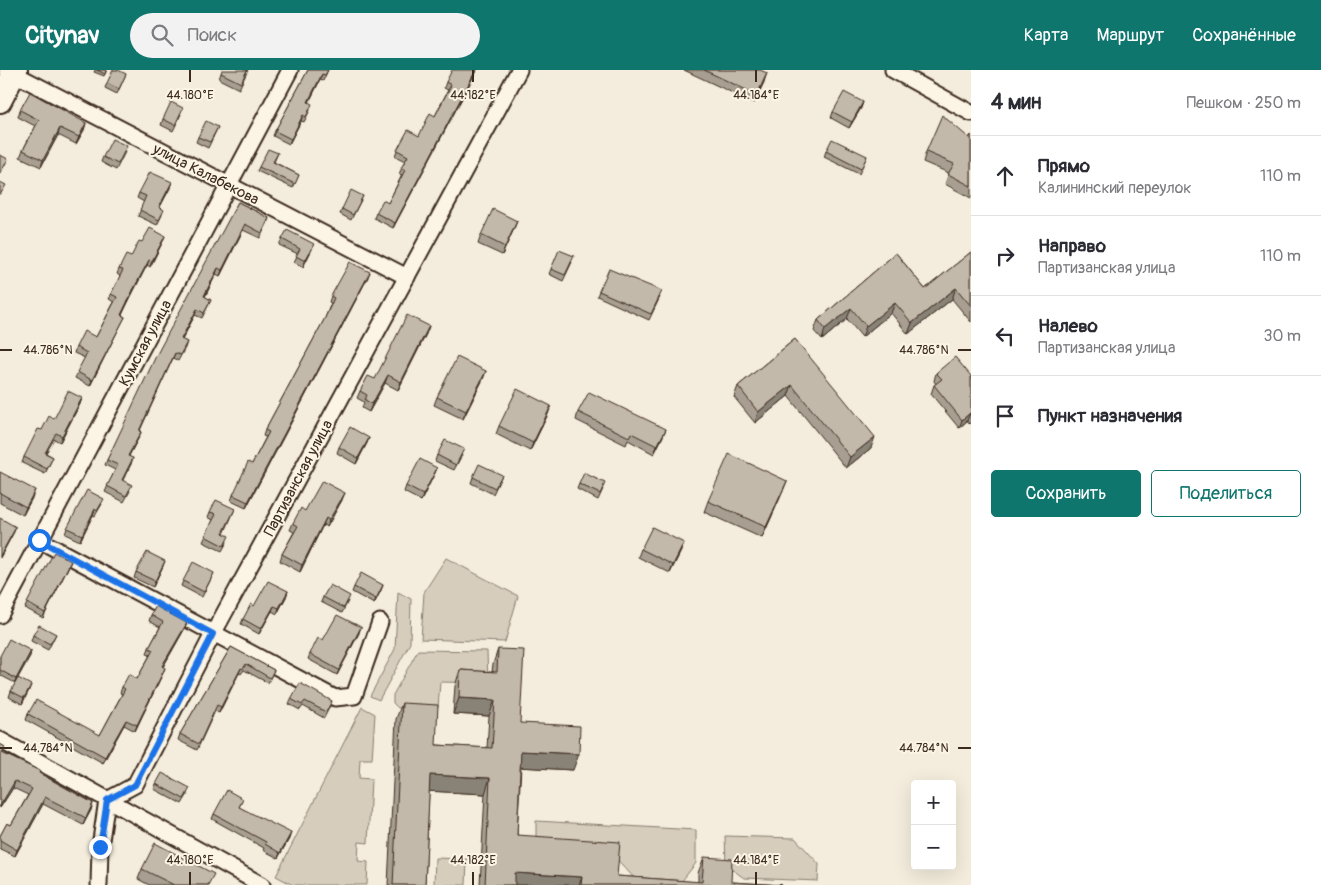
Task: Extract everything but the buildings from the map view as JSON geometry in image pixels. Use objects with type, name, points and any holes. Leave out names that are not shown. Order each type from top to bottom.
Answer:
[{"type":"main road","points":[[0,101],[13,71]]},
{"type":"street","name":"Кумская улица","points":[[0,615],[290,70]]},
{"type":"street","name":"Партизанская улица","points":[[107,800],[135,785],[213,634],[519,70]]},
{"type":"street","points":[[892,70],[971,113]]},
{"type":"street","name":"улица Калабекова","points":[[13,71],[229,186],[407,276]]},
{"type":"street","points":[[39,540],[335,698],[354,696],[380,622]]},
{"type":"street","points":[[0,740],[262,885]]},
{"type":"street","points":[[99,885],[100,847],[107,800]]},
{"type":"shaded area","points":[[446,558],[518,596],[505,642],[421,639],[424,592]]},
{"type":"shaded area","points":[[398,592],[411,599],[410,643],[379,700],[370,696],[395,649]]},
{"type":"shaded area","points":[[418,650],[487,651],[488,683],[440,682],[438,708],[398,708],[393,703],[393,695]]},
{"type":"shaded area","points":[[362,707],[375,714],[372,759],[360,759],[359,778],[371,779],[368,843],[359,842],[358,861],[368,862],[367,885],[293,885],[276,876]]},
{"type":"shaded area","points":[[536,821],[696,830],[696,863],[681,882],[635,879],[615,857],[536,842]]},
{"type":"shaded area","points":[[725,836],[795,838],[819,864],[818,881],[744,878],[726,865]]},
{"type":"shaded area","points":[[435,858],[467,859],[466,885],[434,885]]},
{"type":"route","points":[[39,540],[213,634],[135,785],[107,800],[100,847]]}]
